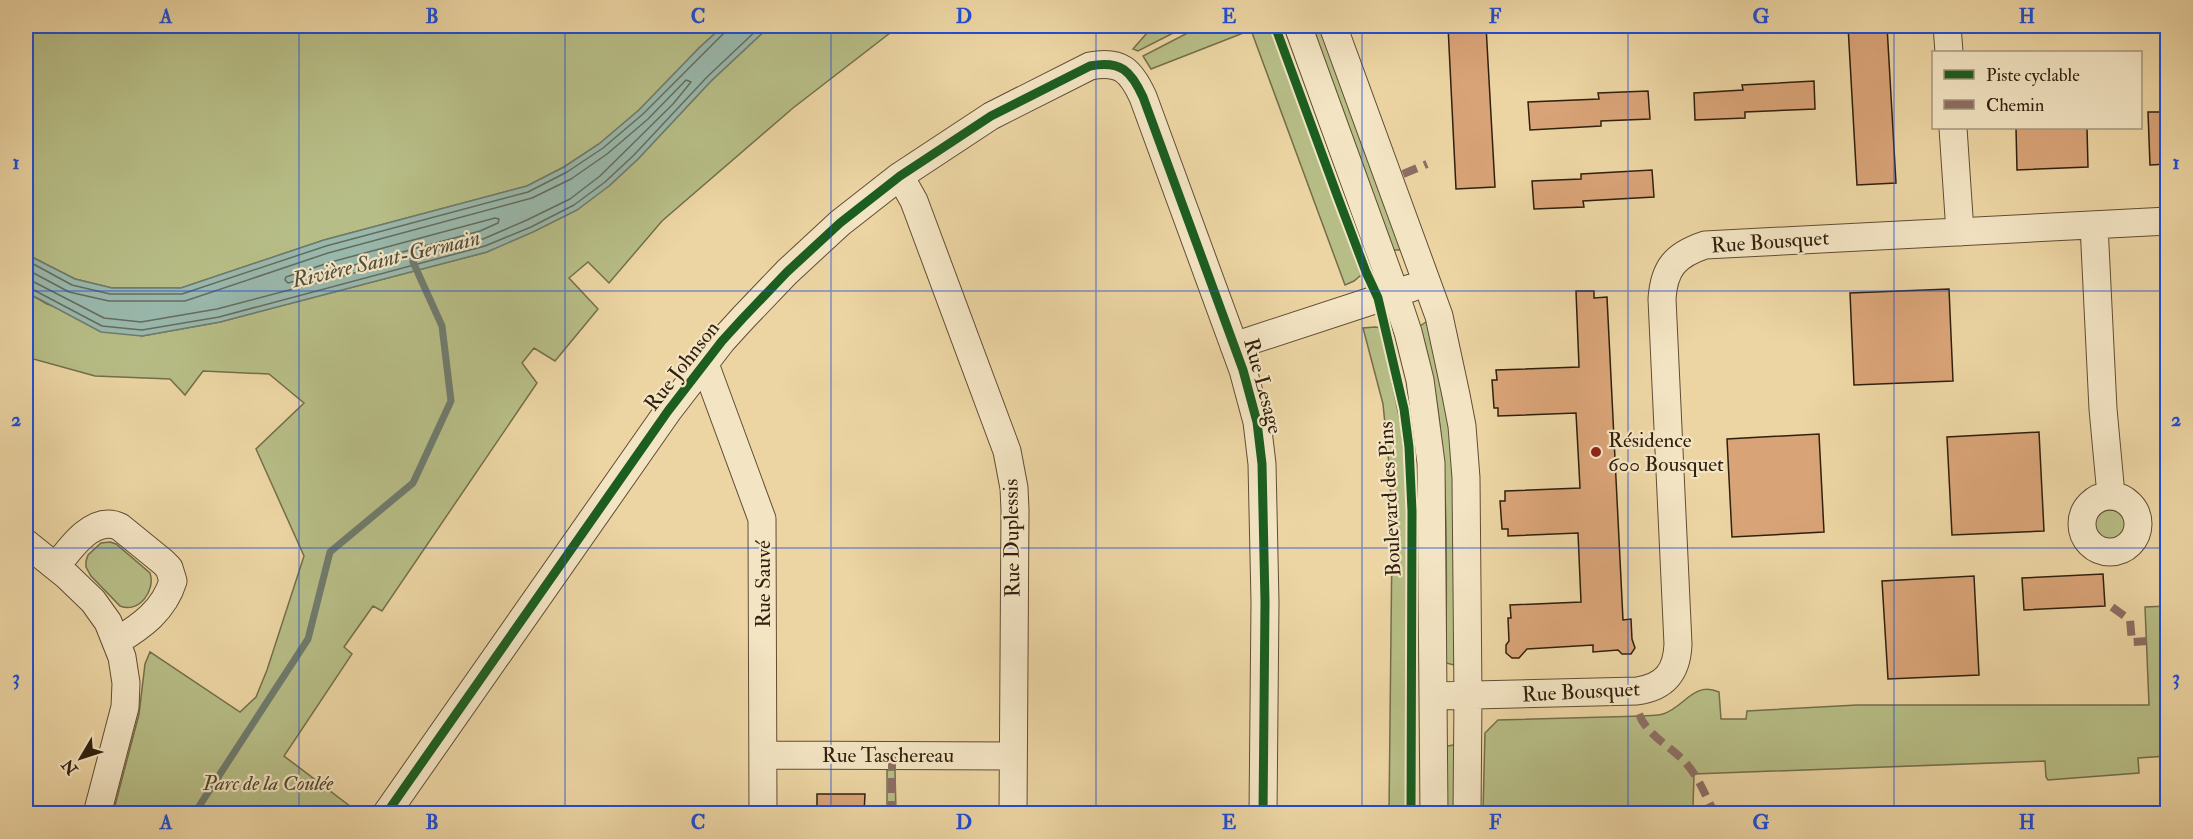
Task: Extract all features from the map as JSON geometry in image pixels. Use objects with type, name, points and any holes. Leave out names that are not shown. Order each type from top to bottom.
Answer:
[{"type":"street","name":"Boulevard des Pins","points":[[1298,26],[1395,293],[1420,380],[1431,463],[1434,813]]},
{"type":"street","points":[[1333,26],[1438,316],[1450,362],[1464,453],[1468,696],[1467,813]]},
{"type":"street","points":[[1947,26],[1948,51]]},
{"type":"street","name":"Rue Johnson","points":[[386,813],[668,411],[742,318],[787,272],[840,223],[900,176],[991,116],[1090,66],[1118,65]]},
{"type":"street","name":"Rue Lesage","points":[[1118,65],[1127,71],[1143,97],[1234,346],[1257,422],[1262,464],[1265,602],[1263,813]]},
{"type":"street","points":[[1953,129],[1960,232]]},
{"type":"street","name":"Rue Duplessis","points":[[900,176],[914,201],[926,232],[1007,451],[1011,469],[1015,510],[1013,813]]},
{"type":"street","name":"Rue Bousquet","points":[[1434,696],[1637,691],[1658,686],[1674,667],[1678,656],[1678,644],[1662,299],[1664,279],[1673,264],[1688,252],[1705,245],[2168,221]]},
{"type":"street","points":[[2094,225],[2103,409],[2110,495]]},
{"type":"street","points":[[1234,346],[1426,283]]},
{"type":"street","name":"Rue Sauvé","points":[[705,364],[762,519],[763,813]]},
{"type":"street","points":[[56,567],[76,542],[98,526],[112,523],[120,527],[169,568],[173,581],[154,614],[138,628],[117,641]]},
{"type":"street","points":[[26,543],[93,601],[108,622],[117,641],[125,673],[125,707],[97,813]]},
{"type":"street","name":"Rue Taschereau","points":[[763,755],[1013,756]]},
{"type":"green space","points":[[26,26],[723,26],[639,110],[599,144],[564,167],[527,186],[324,240],[181,288],[112,288],[75,279],[26,254]]},
{"type":"green space","name":"Parc de la Coulée","points":[[770,26],[899,26],[793,108],[662,221],[609,283],[588,262],[569,278],[598,309],[555,361],[534,348],[522,363],[537,383],[382,611],[373,606],[344,647],[352,654],[284,756],[359,813],[113,813],[139,714],[145,664],[150,652],[240,712],[256,697],[304,556],[256,449],[304,403],[269,374],[203,371],[185,395],[170,379],[95,376],[26,357],[26,292],[47,304],[142,336],[220,322],[487,252],[609,186],[638,159],[711,81]]},
{"type":"green space","points":[[1153,26],[1187,26],[1138,51],[1133,49]]},
{"type":"green space","points":[[1201,26],[1270,26],[1361,275],[1354,281],[1345,285],[1251,30],[1151,69],[1143,56]]},
{"type":"green space","points":[[1311,26],[1321,26],[1402,248],[1400,250],[1392,250]]},
{"type":"green space","points":[[1426,322],[1429,323],[1452,434],[1456,662],[1454,665],[1446,663],[1445,491],[1438,408],[1420,326]]},
{"type":"green space","points":[[1363,328],[1381,328],[1401,426],[1407,482],[1407,813],[1389,813],[1392,541],[1390,475],[1383,404]]},
{"type":"green space","points":[[2110,510],[2121,514],[2125,525],[2121,536],[2110,540],[2099,536],[2095,525],[2099,514]]},
{"type":"green space","points":[[101,543],[116,544],[150,573],[151,586],[148,593],[134,607],[120,606],[91,576],[86,567],[88,555]]},
{"type":"green space","points":[[2167,606],[2167,756],[2138,758],[2139,773],[2048,780],[2045,761],[1694,774],[1693,807],[1687,813],[1483,813],[1485,733],[1498,720],[1658,715],[1671,711],[1702,690],[1719,692],[1721,719],[1746,719],[1747,711],[1857,705],[2149,705],[2145,607]]},
{"type":"green space","points":[[1453,745],[1456,747],[1455,813],[1445,814],[1445,749]]},
{"type":"green space","points":[[887,770],[895,770],[896,813],[887,813]]},
{"type":"water","name":"Rivière Saint-Germain","points":[[723,26],[770,26],[711,81],[638,159],[609,186],[577,210],[487,252],[220,322],[142,336],[101,332],[26,292],[26,254],[75,279],[112,288],[181,288],[324,240],[527,186],[564,167],[599,144],[639,110]]},
{"type":"building","points":[[1448,26],[1486,26],[1495,187],[1456,189]]},
{"type":"building","points":[[1848,26],[1887,26],[1896,183],[1857,185]]},
{"type":"building","points":[[1814,81],[1815,109],[1745,112],[1745,118],[1695,120],[1694,93],[1743,90],[1742,85]]},
{"type":"building","points":[[1648,91],[1650,119],[1601,121],[1601,126],[1530,130],[1528,102],[1599,99],[1598,93]]},
{"type":"building","points":[[2148,112],[2168,112],[2168,164],[2150,165]]},
{"type":"building","points":[[2016,129],[2087,129],[2088,167],[2017,170]]},
{"type":"building","points":[[1652,170],[1654,197],[1583,201],[1584,207],[1534,209],[1532,181],[1581,179],[1581,174]]},
{"type":"building","points":[[1949,289],[1953,381],[1854,385],[1850,293]]},
{"type":"building","name":"Résidence 600 Bousquet","points":[[1576,291],[1594,291],[1594,298],[1607,297],[1623,620],[1631,619],[1635,648],[1631,654],[1622,654],[1618,650],[1593,652],[1593,645],[1527,649],[1519,658],[1512,658],[1506,653],[1506,645],[1509,641],[1508,618],[1511,618],[1510,605],[1581,602],[1578,533],[1508,536],[1508,529],[1502,529],[1500,501],[1505,501],[1505,491],[1580,488],[1576,413],[1498,416],[1498,408],[1494,408],[1492,380],[1497,380],[1496,370],[1579,367]]},
{"type":"building","points":[[2039,432],[2044,531],[1952,535],[1947,437]]},
{"type":"building","points":[[1819,434],[1824,532],[1732,537],[1727,439]]},
{"type":"building","points":[[2103,574],[2105,606],[2024,610],[2022,578]]},
{"type":"building","points":[[1974,576],[1979,675],[1888,679],[1882,581]]},
{"type":"building","points":[[817,794],[865,794],[864,813],[817,813]]},
{"type":"waterway","name":"Rivière Saint-Germain","points":[[194,814],[308,639],[330,552],[413,483],[451,401],[442,326],[413,262]]},
{"type":"marked path","points":[[1403,174],[1427,164]]},
{"type":"marked path","points":[[2112,607],[2130,620],[2132,642],[2147,641]]},
{"type":"marked path","points":[[1639,714],[1647,728],[1689,767],[1712,808]]},
{"type":"marked path","points":[[892,755],[892,814]]},
{"type":"cycle path","points":[[1275,26],[1366,272],[1378,298],[1404,409],[1409,447],[1412,511],[1411,814]]},
{"type":"cycle path","points":[[386,814],[668,411],[722,341],[743,318],[787,272],[840,223],[900,176],[991,116],[1090,66],[1101,65],[1117,66],[1124,70],[1134,80],[1143,97],[1243,370],[1257,422],[1262,464],[1265,602],[1263,814]]},
{"type":"place","name":"Résidence 600 Bousquet","points":[[1596,452]]}]
